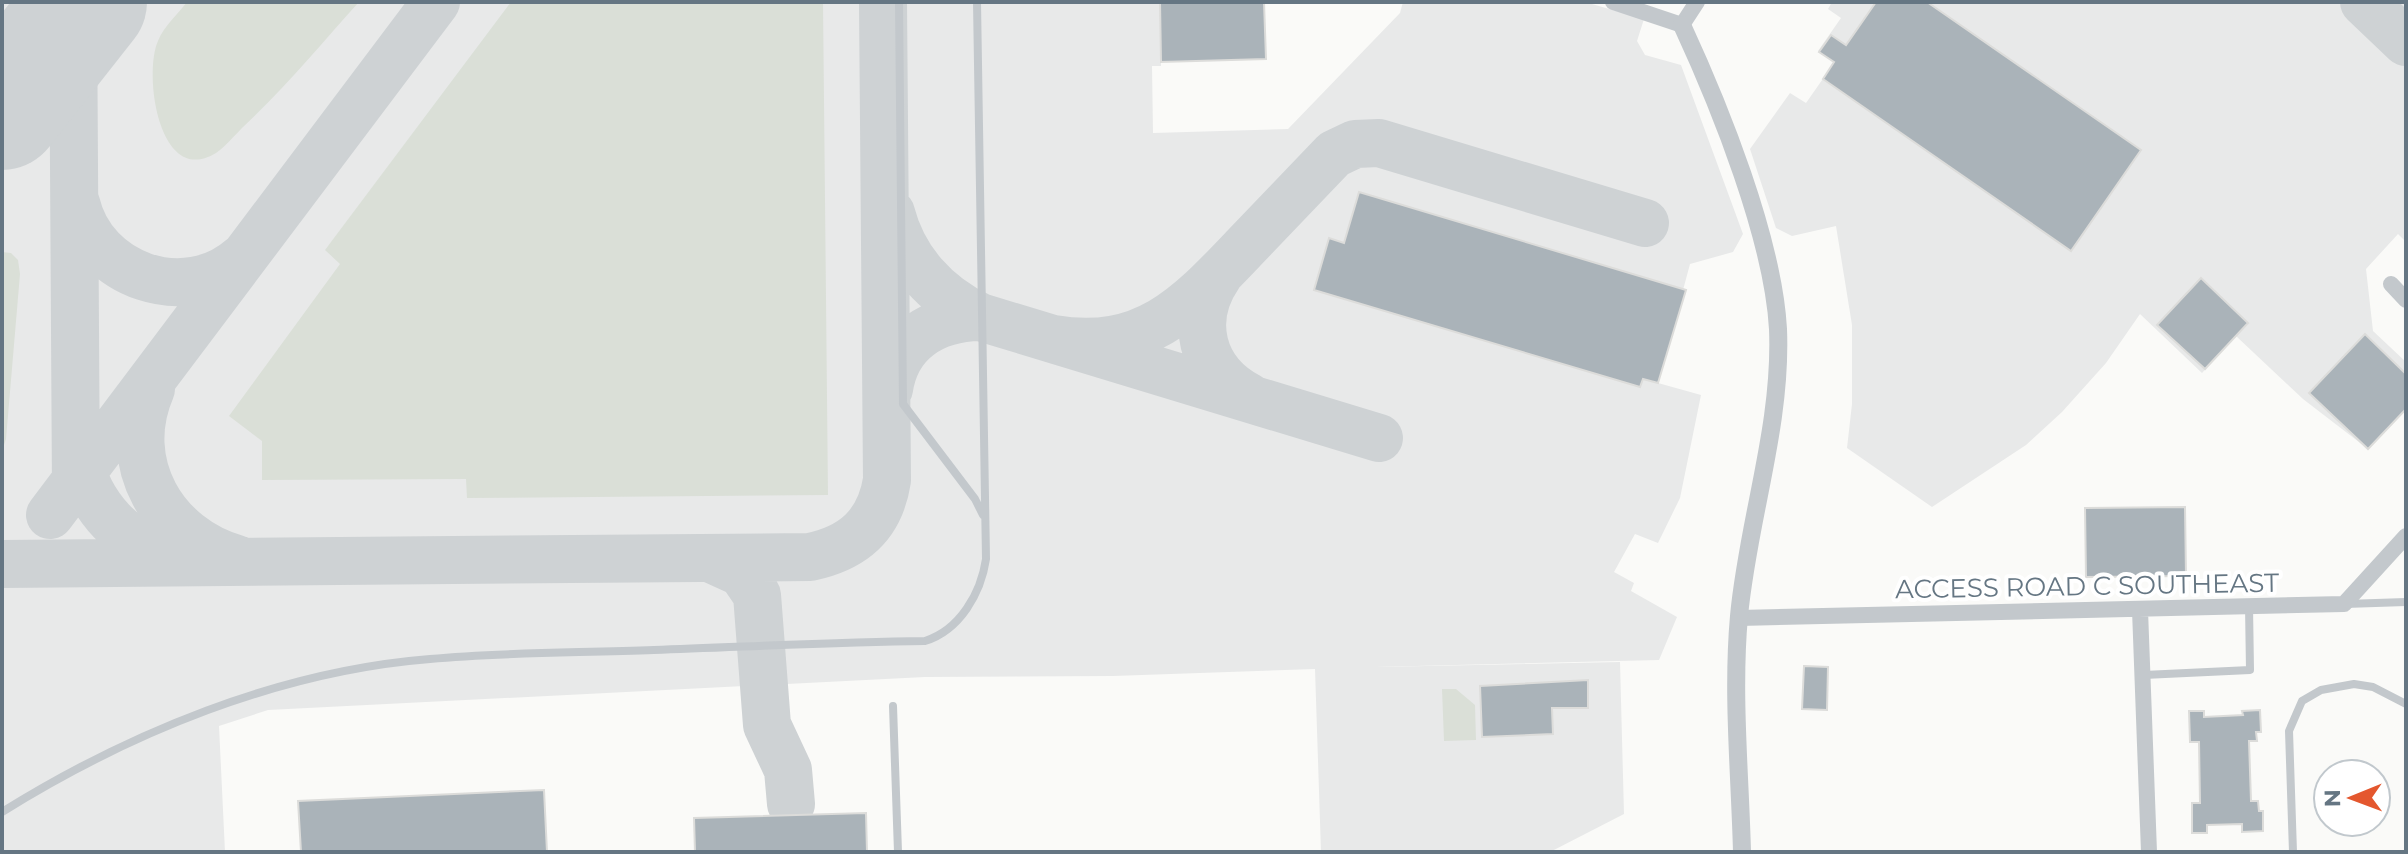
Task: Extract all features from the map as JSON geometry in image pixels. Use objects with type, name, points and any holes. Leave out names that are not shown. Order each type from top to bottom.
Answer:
[{"type":"street","points":[[1613,2],[1682,25],[1704,72],[1756,221],[1776,316],[1777,381],[1771,439],[1746,562],[1739,618],[1740,848]]},
{"type":"street","points":[[1682,25],[1697,2]]},
{"type":"street","points":[[2391,284],[2406,300]]},
{"type":"street","points":[[2344,604],[2406,536]]},
{"type":"street","name":"ACCESS ROAD C SOUTHEAST","points":[[1739,618],[2344,604]]},
{"type":"street","points":[[2140,610],[2149,852]]},
{"type":"lane","points":[[899,2],[903,404],[975,499],[985,524]]},
{"type":"lane","points":[[2,812],[68,773],[173,723],[271,692],[389,664],[485,656],[925,641],[949,629],[967,609],[984,573],[977,2]]},
{"type":"lane","points":[[2344,604],[2406,602]]},
{"type":"lane","points":[[2144,675],[2250,670],[2249,606]]},
{"type":"lane","points":[[2293,852],[2289,731],[2302,701],[2321,690],[2354,684],[2373,687],[2406,704]]},
{"type":"lane","points":[[893,706],[898,852]]},
{"type":"shaded area","points":[[2,2],[1264,2],[1266,59],[1161,62],[1161,66],[1152,66],[1153,133],[1288,129],[1400,13],[1403,2],[1585,2],[1644,19],[1637,41],[1645,55],[1681,65],[1743,234],[1733,252],[1690,264],[1658,383],[1701,395],[1680,498],[1658,543],[1635,534],[1614,572],[1634,583],[1631,591],[1677,617],[1659,660],[1376,667],[1620,662],[1624,814],[1550,852],[1321,852],[1315,669],[1113,676],[925,677],[268,710],[219,726],[225,852],[2,852]]},
{"type":"shaded area","points":[[187,2],[359,2],[226,145],[216,153],[197,160],[181,155],[169,142],[160,122],[153,77],[160,36]]},
{"type":"shaded area","points":[[511,2],[823,2],[828,495],[467,498],[466,479],[262,480],[262,441],[229,416],[340,264],[325,250]]},
{"type":"shaded area","points":[[1832,2],[2406,2],[2406,242],[2398,234],[2366,269],[2373,331],[2406,362],[2406,409],[2368,449],[2303,399],[2236,336],[2202,373],[2140,314],[2106,363],[2062,412],[2026,445],[1932,507],[1847,448],[1852,404],[1852,325],[1836,226],[1792,236],[1776,228],[1750,149],[1790,93],[1806,103],[1834,63],[1818,51],[1841,18],[1828,9]]},
{"type":"shaded area","points":[[2,252],[11,253],[18,260],[20,274],[6,439],[2,451]]},
{"type":"shaded area","points":[[1442,689],[1456,689],[1475,705],[1476,740],[1444,741]]},
{"type":"building","points":[[1160,2],[1264,2],[1266,59],[1161,62]]},
{"type":"building","points":[[1876,2],[1927,2],[2141,150],[2071,251],[1823,79],[1834,62],[1819,52],[1831,35],[1846,45]]},
{"type":"building","points":[[1359,192],[1686,290],[1658,383],[1643,379],[1640,387],[1314,290],[1329,238],[1344,243]]},
{"type":"building","points":[[2201,278],[2248,323],[2205,369],[2157,325]]},
{"type":"building","points":[[2365,334],[2406,374],[2406,409],[2368,449],[2309,393]]},
{"type":"building","points":[[2185,507],[2186,576],[2086,577],[2085,508]]},
{"type":"building","points":[[1804,666],[1828,667],[1827,710],[1802,709]]},
{"type":"building","points":[[1588,680],[1588,708],[1552,708],[1553,734],[1482,737],[1480,686]]},
{"type":"building","points":[[2260,710],[2261,732],[2256,732],[2257,741],[2249,741],[2251,801],[2258,801],[2259,811],[2263,811],[2263,831],[2242,832],[2242,824],[2207,825],[2207,833],[2192,833],[2192,803],[2200,803],[2199,742],[2190,742],[2189,711],[2204,711],[2204,717],[2243,715],[2242,711]]},
{"type":"building","points":[[544,790],[547,852],[301,852],[298,801]]},
{"type":"building","points":[[866,813],[867,852],[695,852],[694,818]]},
{"type":"taxiway","points":[[73,2],[76,493]]},
{"type":"taxiway","points":[[50,515],[436,2]]},
{"type":"taxiway","points":[[2,564],[810,557],[851,541],[871,522],[887,480],[883,2]]},
{"type":"taxiway","points":[[2364,2],[2406,42]]},
{"type":"taxiway","points":[[1053,339],[1085,342],[1113,340],[1161,322],[1203,290],[1334,154],[1355,144],[1379,143],[1645,223]]},
{"type":"taxiway","points":[[76,203],[86,228],[101,249],[121,266],[144,277],[169,282],[194,281],[219,273],[242,258]]},
{"type":"taxiway","points":[[891,213],[904,246],[924,275],[949,298],[980,317],[1379,438]]},
{"type":"taxiway","points":[[1219,275],[1209,292],[1204,310],[1204,344],[1220,374],[1249,397]]},
{"type":"taxiway","points":[[889,389],[900,358],[908,345],[920,335],[947,322],[980,317]]},
{"type":"taxiway","points":[[151,389],[142,417],[141,444],[145,470],[154,494],[188,534],[211,549],[237,559]]},
{"type":"taxiway","points":[[77,454],[90,491],[112,521],[141,544],[177,559]]},
{"type":"taxiway","points":[[709,558],[742,573],[757,595],[767,725],[788,770],[791,804]]},
{"type":"runway","points":[[2,110],[87,2]]}]
